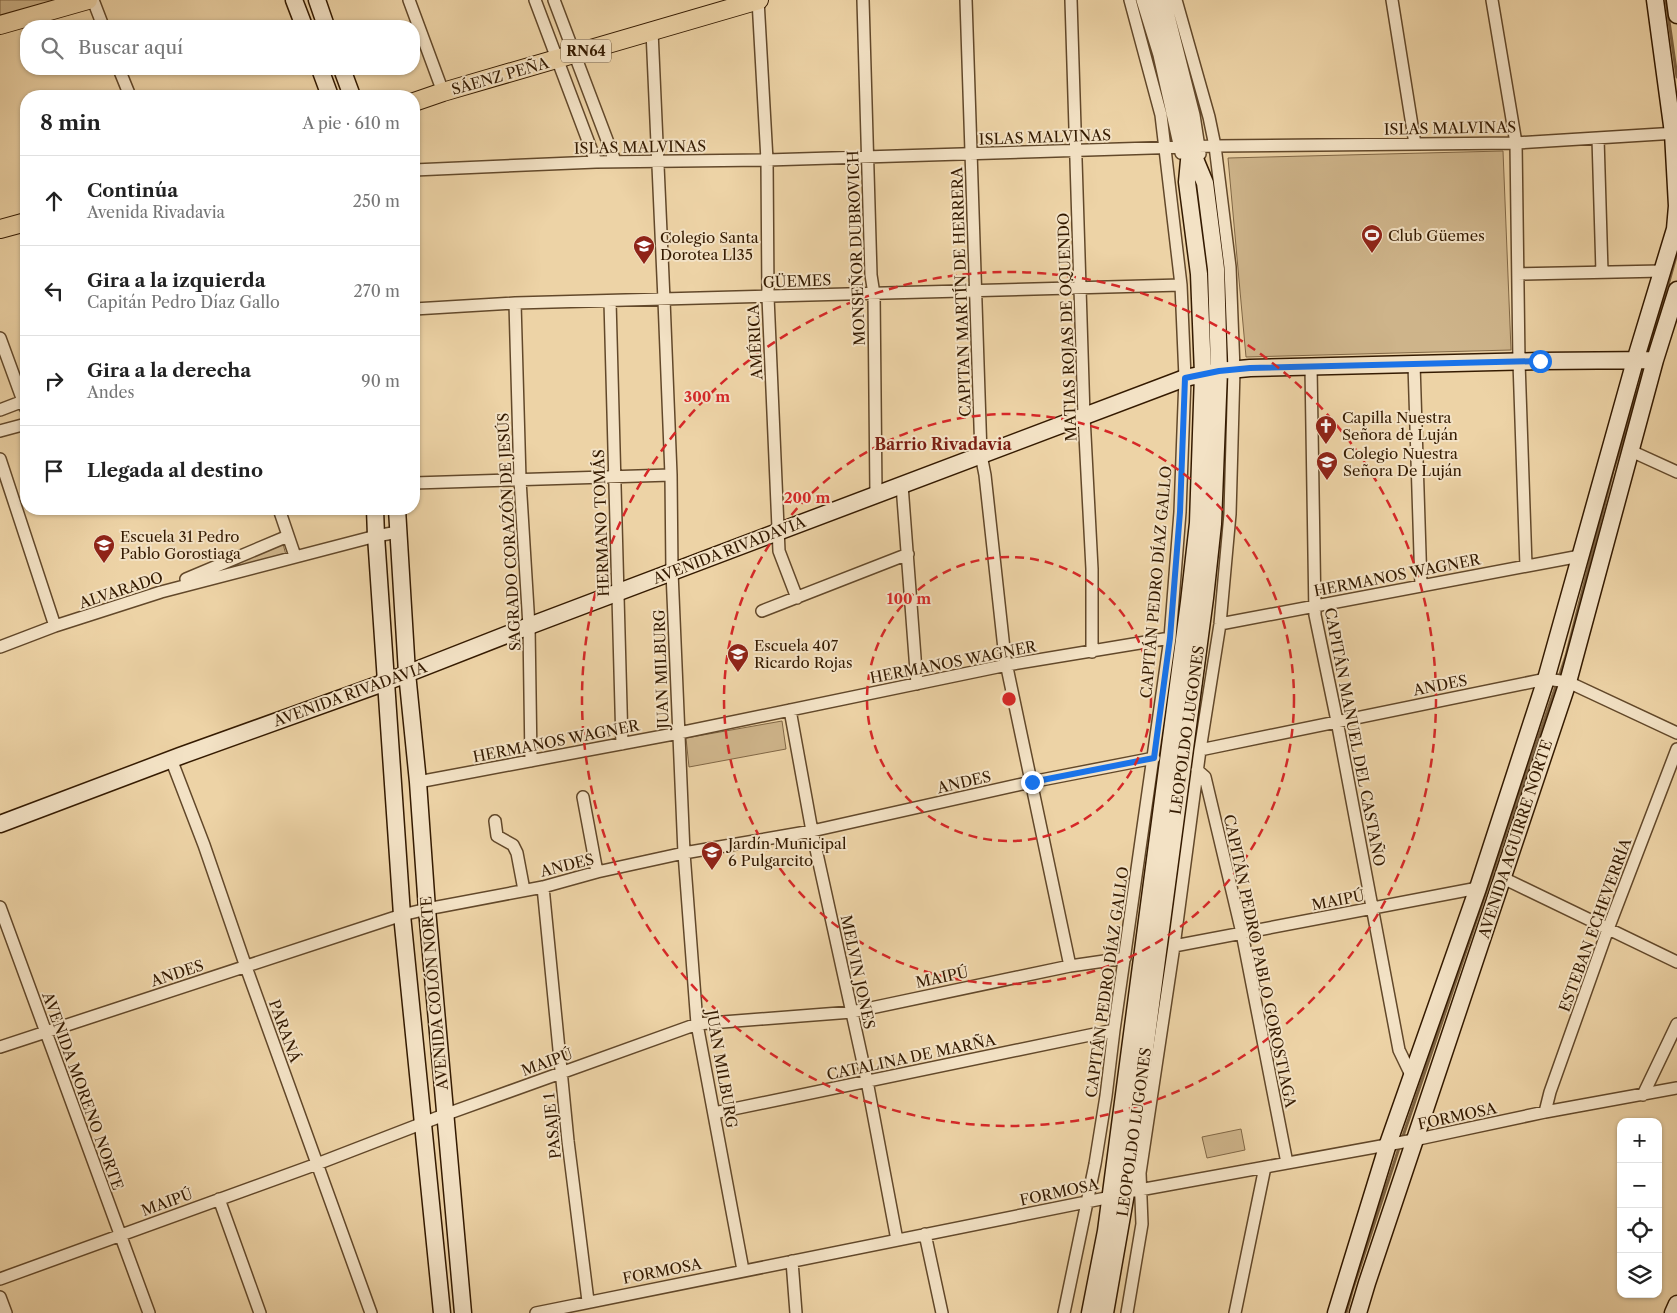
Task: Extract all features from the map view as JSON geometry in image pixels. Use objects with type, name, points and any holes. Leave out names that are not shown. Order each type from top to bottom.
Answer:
[{"type":"main road","points":[[0,25],[88,0]]},
{"type":"main road","points":[[294,0],[302,20]]},
{"type":"main road","points":[[317,0],[324,20]]},
{"type":"main road","name":"SÁENZ PEÑA","points":[[420,100],[652,31],[729,4],[758,0]]},
{"type":"main road","name":"LEOPOLDO LUGONES","points":[[1105,1313],[1133,1191],[1205,598],[1226,371],[1205,183],[1190,148],[1176,79],[1152,0]]},
{"type":"main road","points":[[1645,361],[1662,271],[1677,216],[1675,133],[1655,0]]},
{"type":"main road","points":[[1675,0],[1677,15]]},
{"type":"main road","points":[[322,75],[328,90]]},
{"type":"main road","points":[[344,75],[350,90]]},
{"type":"main road","name":"LEOPOLDO LUGONES","points":[[1090,1313],[1106,1231],[1198,523],[1203,374],[1199,274],[1187,182],[1190,148]]},
{"type":"main road","points":[[0,229],[20,224]]},
{"type":"main road","points":[[1645,361],[1677,290]]},
{"type":"main road","name":"AVENIDA RIVADAVIA","points":[[0,824],[171,759],[386,682],[618,592],[1185,378],[1250,368],[1645,361]]},
{"type":"main road","name":"AVENIDA AGUIRRE NORTE","points":[[1358,1313],[1411,1140],[1503,878],[1557,680],[1631,451],[1645,361]]},
{"type":"main road","name":"AVENIDA AGUIRRE NORTE","points":[[1336,1313],[1412,1076],[1478,888],[1557,680],[1580,556],[1645,361]]},
{"type":"main road","name":"AVENIDA COLÓN NORTE","points":[[375,515],[402,915],[442,1313]]},
{"type":"main road","name":"AVENIDA COLÓN NORTE","points":[[397,515],[407,673],[418,782],[444,1115],[463,1313]]},
{"type":"main road","points":[[1672,1313],[1677,1304]]},
{"type":"street","points":[[92,0],[100,20]]},
{"type":"street","points":[[409,0],[416,20]]},
{"type":"street","points":[[535,0],[566,57],[615,162]]},
{"type":"street","points":[[554,0],[566,57],[596,162]]},
{"type":"street","name":"AMÉRICA","points":[[758,0],[767,160],[768,297],[780,531]]},
{"type":"street","name":"MONSEÑOR DUBROVICH","points":[[863,0],[871,275],[874,294],[876,495]]},
{"type":"street","name":"CAPITAN MARTÍN DE HERRERA","points":[[966,0],[981,455],[985,475],[1007,665],[1070,966]]},
{"type":"street","name":"MATIAS ROJAS DE OQUENDO","points":[[1071,0],[1084,416],[1092,569],[1092,652]]},
{"type":"street","name":"CAPITÁN PEDRO DÍAZ GALLO","points":[[1064,1313],[1095,1164],[1106,1096],[1170,638],[1180,512],[1185,378],[1181,285],[1161,115],[1130,0]]},
{"type":"street","points":[[1142,0],[1158,56],[1190,148]]},
{"type":"street","points":[[1165,0],[1194,115],[1190,148]]},
{"type":"street","points":[[1127,1313],[1142,1224],[1133,1191],[1140,1173],[1174,946],[1197,770],[1220,624],[1230,514],[1226,371],[1230,267],[1215,146],[1209,117],[1176,0]]},
{"type":"street","points":[[1392,0],[1415,144]]},
{"type":"street","points":[[1492,0],[1516,143],[1519,362],[1526,566]]},
{"type":"street","points":[[420,30],[443,92]]},
{"type":"street","name":"JUAN MILBURG","points":[[652,31],[659,161],[671,475],[672,572],[684,853],[697,1024],[743,1270]]},
{"type":"street","points":[[121,75],[128,90]]},
{"type":"street","name":"ISLAS MALVINAS","points":[[420,170],[596,162],[767,160],[1215,146],[1516,143],[1675,133]]},
{"type":"street","points":[[1598,138],[1602,272]]},
{"type":"street","points":[[1518,274],[1662,271]]},
{"type":"street","name":"GÜEMES","points":[[420,309],[516,303],[1181,285]]},
{"type":"street","name":"HERMANO TOMÁS","points":[[610,301],[622,744]]},
{"type":"street","name":"SAGRADO CORAZÓN DE JESÚS","points":[[516,303],[520,480],[529,626],[531,761]]},
{"type":"street","points":[[0,338],[20,390]]},
{"type":"street","points":[[1414,364],[1421,586]]},
{"type":"street","name":"CAPITÁN MANUEL DEL CASTAÑO","points":[[1311,367],[1315,615],[1337,721],[1399,1050],[1412,1076]]},
{"type":"street","points":[[0,410],[20,404]]},
{"type":"street","points":[[0,431],[20,426]]},
{"type":"street","points":[[1631,451],[1677,472]]},
{"type":"street","points":[[0,459],[55,626]]},
{"type":"street","points":[[420,483],[671,475]]},
{"type":"street","points":[[902,485],[917,684]]},
{"type":"street","points":[[280,515],[296,556]]},
{"type":"street","points":[[780,531],[780,551],[797,598]]},
{"type":"street","name":"ALVARADO","points":[[0,647],[55,626],[161,592],[296,556],[398,532]]},
{"type":"street","points":[[161,592],[173,584],[288,536]]},
{"type":"street","points":[[762,612],[908,554]]},
{"type":"street","name":"HERMANOS WAGNER","points":[[1220,624],[1580,556]]},
{"type":"street","name":"HERMANOS WAGNER","points":[[418,782],[679,733],[1007,665],[1170,638]]},
{"type":"street","points":[[1557,680],[1677,733]]},
{"type":"street","name":"ANDES","points":[[1200,750],[1337,721],[1557,680]]},
{"type":"street","name":"MELVIN JONES","points":[[790,710],[812,832],[867,1081],[897,1240]]},
{"type":"street","name":"ESTEBAN ECHEVERRÍA","points":[[1545,1112],[1550,1092],[1608,929],[1677,750]]},
{"type":"street","name":"ANDES","points":[[0,1046],[402,915],[543,887],[597,872],[684,853],[812,832],[1032,782],[1154,758]]},
{"type":"street","name":"PARANÁ","points":[[171,759],[204,845],[246,967],[372,1313]]},
{"type":"street","name":"CAPITÁN PEDRO PABLO GOROSTIAGA","points":[[1197,770],[1205,777],[1242,933],[1287,1163]]},
{"type":"street","points":[[584,797],[597,872]]},
{"type":"street","points":[[495,821],[497,836],[514,845],[524,890]]},
{"type":"street","points":[[1503,878],[1677,962]]},
{"type":"street","name":"PASAJE 1","points":[[543,887],[568,1141],[588,1301]]},
{"type":"street","name":"MAIPÚ","points":[[1174,946],[1478,888]]},
{"type":"street","name":"AVENIDA MORENO NORTE","points":[[0,906],[149,1313]]},
{"type":"street","name":"MAIPÚ","points":[[0,1279],[697,1024],[852,1012],[1070,966],[1125,958]]},
{"type":"street","points":[[1643,1095],[1677,1024]]},
{"type":"street","name":"CATALINA DE MARÑA","points":[[714,1113],[1114,1030]]},
{"type":"street","name":"FORMOSA","points":[[536,1313],[1133,1191],[1411,1140],[1545,1112],[1677,1088]]},
{"type":"street","points":[[1234,1313],[1265,1167]]},
{"type":"street","points":[[219,1199],[260,1313]]},
{"type":"street","points":[[925,1234],[942,1313]]},
{"type":"street","points":[[792,1261],[796,1313]]},
{"type":"street","points":[[0,1297],[6,1313]]},
{"type":"shaded area","points":[[0,0],[76,0],[0,22]]},
{"type":"shaded area","name":"Club Güemes","points":[[1503,151],[1511,350],[1246,357],[1228,158]]},
{"type":"shaded area","points":[[283,544],[286,555],[201,576]]},
{"type":"shaded area","points":[[782,721],[786,749],[689,767],[686,738]]},
{"type":"shaded area","points":[[1241,1129],[1245,1150],[1207,1158],[1202,1137]]},
{"type":"waterway","points":[[1666,0],[1677,77]]},
{"type":"waterway","points":[[1654,335],[1677,253]]},
{"type":"waterway","points":[[1559,677],[1613,471],[1645,368]]},
{"type":"waterway","points":[[1402,1139],[1557,683]]},
{"type":"waterway","points":[[1346,1313],[1400,1145]]},
{"type":"place","name":"Club Güemes","points":[[1372,254]]},
{"type":"place","name":"Colegio Santa Dorotea Ll35","points":[[644,265]]},
{"type":"place","name":"Capilla Nuestra Señora de Luján","points":[[1326,445]]},
{"type":"place","name":"Colegio Nuestra Señora De Luján","points":[[1327,481]]},
{"type":"place","name":"Escuela 31 Pedro Pablo Gorostiaga","points":[[104,564]]},
{"type":"place","name":"Escuela 407 Ricardo Rojas","points":[[738,673]]},
{"type":"place","name":"Jardín Municipal 6 Pulgarcito","points":[[712,871]]},
{"type":"district","name":"Barrio Rivadavia","points":[[943,444]]},
{"type":"route","points":[[1032,782],[1154,758],[1170,638],[1180,512],[1185,378],[1219,371],[1250,368],[1540,361]]}]
